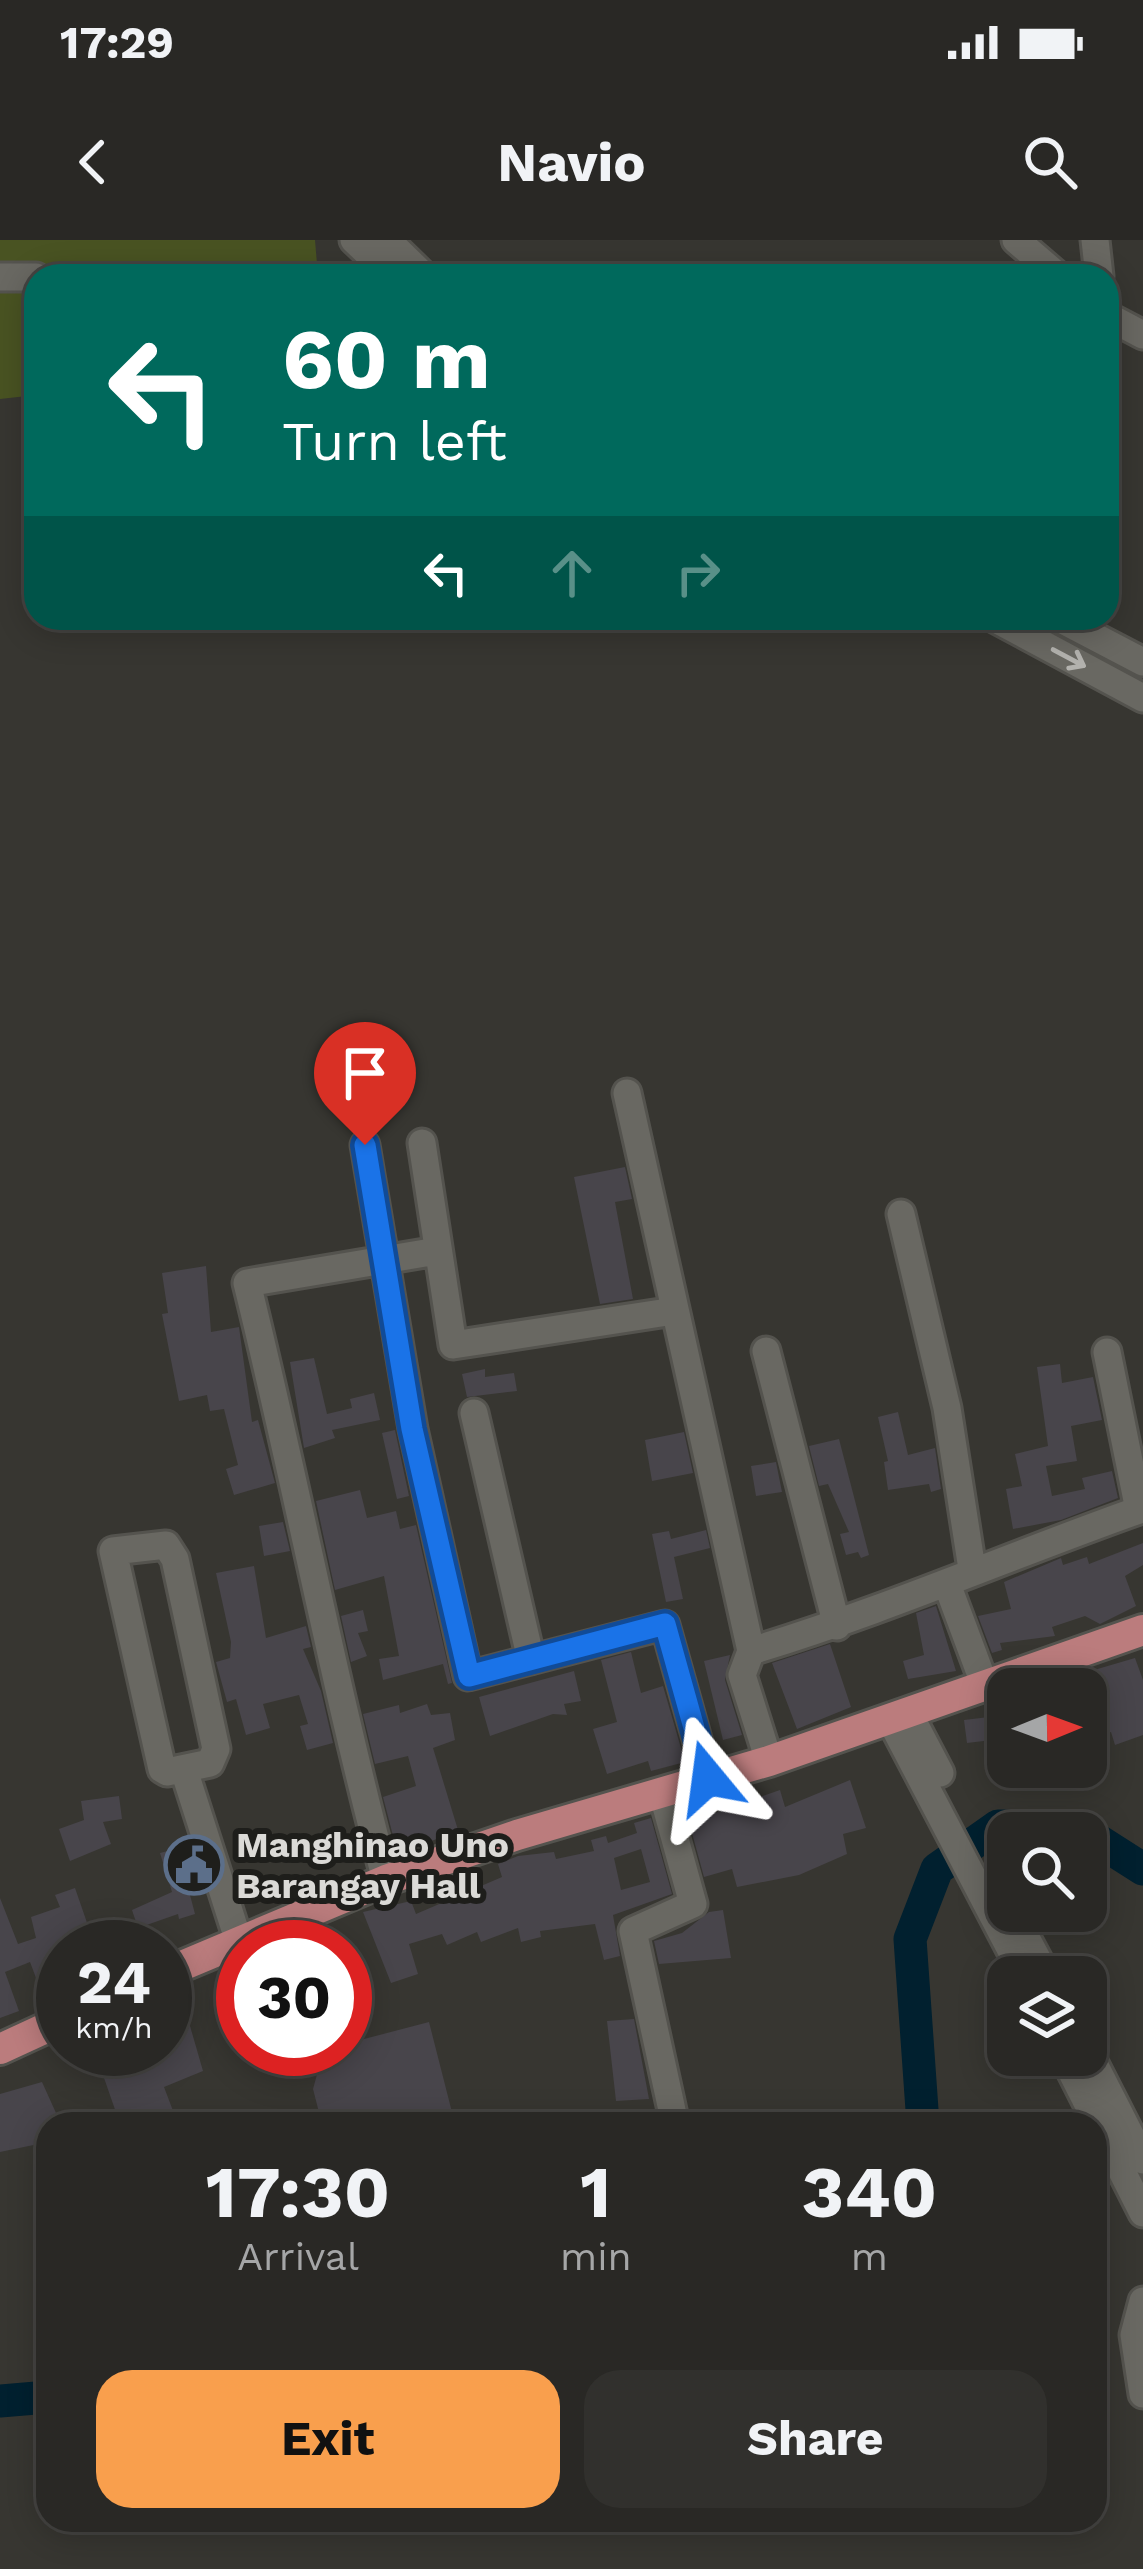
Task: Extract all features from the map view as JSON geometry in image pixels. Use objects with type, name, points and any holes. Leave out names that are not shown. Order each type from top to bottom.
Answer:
[{"type":"main road","points":[[287,1920],[386,1880],[770,1761],[1143,1630]]},
{"type":"main road","points":[[0,2049],[36,2032]]},
{"type":"street","points":[[354,240],[379,264]]},
{"type":"street","points":[[387,240],[412,264]]},
{"type":"street","points":[[1016,240],[1044,264]]},
{"type":"street","points":[[1016,630],[1143,698]]},
{"type":"street","points":[[1082,630],[1143,662]]},
{"type":"street","points":[[627,1093],[751,1652],[742,1675],[770,1761]]},
{"type":"street","points":[[422,1143],[453,1345],[674,1311]]},
{"type":"street","points":[[365,1145],[412,1429],[469,1676],[665,1624],[708,1778]]},
{"type":"street","points":[[901,1214],[944,1390],[972,1569]]},
{"type":"street","points":[[386,1880],[350,1744],[303,1512],[247,1283],[437,1251]]},
{"type":"street","points":[[766,1351],[837,1626]]},
{"type":"street","points":[[751,1652],[837,1626],[947,1584],[972,1569],[1139,1510],[1107,1352]]},
{"type":"street","points":[[474,1413],[531,1660]]},
{"type":"street","points":[[166,1545],[175,1559],[216,1749],[210,1763],[184,1770],[162,1768],[113,1552],[166,1545]]},
{"type":"street","points":[[947,1584],[985,1686]]},
{"type":"street","points":[[899,1715],[987,1876]]},
{"type":"street","points":[[184,1770],[232,1920]]},
{"type":"street","points":[[662,1792],[693,1904],[633,1931],[672,2112]]},
{"type":"street","points":[[1074,2076],[1092,2112]]},
{"type":"street","points":[[1100,2076],[1143,2160]]},
{"type":"street","points":[[1107,2142],[1143,2213]]},
{"type":"street","points":[[1143,2301],[1134,2335],[1143,2394]]},
{"type":"green space","points":[[0,240],[315,240],[317,264],[24,264],[24,396],[0,399]]},
{"type":"building","points":[[625,1167],[632,1199],[615,1202],[633,1299],[600,1304],[574,1177]]},
{"type":"building","points":[[206,1266],[211,1332],[239,1327],[252,1422],[258,1420],[275,1483],[234,1495],[226,1469],[238,1465],[224,1409],[210,1411],[207,1395],[179,1401],[162,1314],[168,1313],[162,1273]]},
{"type":"building","points":[[314,1358],[327,1414],[352,1408],[350,1399],[374,1393],[380,1420],[332,1430],[335,1438],[304,1448],[290,1362]]},
{"type":"building","points":[[1060,1364],[1062,1383],[1093,1377],[1102,1420],[1071,1426],[1077,1461],[1046,1466],[1052,1496],[1085,1489],[1082,1478],[1112,1471],[1118,1498],[1061,1520],[1013,1529],[1006,1489],[1022,1486],[1015,1454],[1048,1446],[1037,1367]]},
{"type":"building","points":[[485,1369],[485,1377],[514,1373],[517,1391],[467,1397],[462,1374]]},
{"type":"building","points":[[898,1412],[908,1455],[935,1448],[941,1489],[931,1492],[929,1484],[888,1490],[884,1462],[888,1461],[878,1417]]},
{"type":"building","points":[[395,1430],[409,1496],[397,1499],[382,1433]]},
{"type":"building","points":[[684,1432],[693,1473],[652,1481],[645,1440]]},
{"type":"building","points":[[839,1439],[869,1555],[861,1558],[858,1552],[846,1555],[840,1534],[849,1532],[828,1484],[819,1486],[809,1446]]},
{"type":"building","points":[[776,1462],[782,1492],[756,1496],[751,1466]]},
{"type":"building","points":[[360,1490],[367,1518],[396,1511],[400,1529],[416,1525],[452,1683],[448,1684],[443,1664],[383,1680],[379,1659],[399,1656],[384,1576],[335,1590],[316,1501]]},
{"type":"building","points":[[283,1522],[290,1551],[264,1556],[259,1526]]},
{"type":"building","points":[[706,1530],[710,1548],[674,1557],[683,1599],[666,1602],[652,1534],[669,1531],[671,1539]]},
{"type":"building","points":[[1143,1543],[1143,1565],[1125,1576],[1136,1606],[1100,1624],[1085,1616],[1052,1627],[1055,1636],[1000,1643],[1002,1650],[992,1653],[978,1616],[1011,1609],[1004,1582],[1061,1558],[1063,1565],[1087,1557],[1089,1564]]},
{"type":"building","points":[[254,1566],[266,1638],[306,1626],[311,1647],[303,1649],[321,1691],[333,1743],[307,1750],[300,1726],[308,1724],[299,1695],[263,1704],[270,1728],[246,1735],[236,1699],[227,1702],[216,1662],[230,1658],[231,1642],[216,1573]]},
{"type":"building","points":[[936,1606],[956,1671],[908,1679],[903,1661],[924,1655],[916,1613]]},
{"type":"building","points":[[363,1610],[368,1631],[358,1633],[367,1656],[351,1662],[341,1616]]},
{"type":"building","points":[[830,1644],[851,1707],[797,1729],[772,1663]]},
{"type":"building","points":[[631,1652],[641,1693],[663,1686],[685,1762],[651,1771],[648,1761],[607,1774],[593,1729],[617,1722],[601,1660]]},
{"type":"building","points":[[730,1655],[725,1680],[742,1735],[723,1740],[704,1661]]},
{"type":"building","points":[[1135,1658],[1143,1680],[1143,1735],[1115,1745],[1111,1732],[1107,1733],[1107,1668],[1101,1668]]},
{"type":"building","points":[[574,1671],[581,1701],[564,1704],[567,1715],[553,1714],[490,1736],[479,1697]]},
{"type":"building","points":[[427,1704],[431,1715],[450,1713],[455,1740],[433,1748],[458,1830],[398,1855],[383,1797],[416,1786],[408,1756],[375,1764],[363,1714],[399,1705],[400,1713]]},
{"type":"building","points":[[987,1717],[987,1741],[967,1743],[964,1720]]},
{"type":"building","points":[[850,1780],[866,1828],[843,1834],[847,1854],[799,1875],[737,1887],[732,1869],[704,1877],[689,1822],[780,1790],[785,1807]]},
{"type":"building","points":[[119,1796],[122,1819],[103,1822],[111,1844],[70,1861],[59,1829],[84,1820],[81,1801]]},
{"type":"building","points":[[651,1818],[672,1894],[613,1915],[620,1956],[604,1960],[595,1924],[540,1931],[541,1937],[521,1942],[518,1928],[481,1942],[477,1932],[447,1945],[442,1934],[409,1944],[418,1974],[391,1983],[372,1935],[372,1920],[366,1920],[363,1912],[411,1901],[416,1914],[502,1877],[498,1864],[518,1856],[554,1852],[556,1859],[594,1851],[591,1840],[606,1836],[608,1843],[637,1833],[634,1823]],"holes":[[[641,1849],[650,1882],[621,1890],[614,1858]]]},
{"type":"building","points":[[187,1837],[204,1891],[190,1895],[195,1914],[135,1920],[132,1910],[172,1892],[160,1853],[179,1848],[177,1840]]},
{"type":"building","points":[[75,1888],[86,1920],[36,1920],[36,1938],[31,1917],[60,1907],[55,1895]]},
{"type":"building","points":[[0,1898],[18,1944],[36,1938],[36,1978],[30,1962],[5,1972],[19,2011],[0,2018]]},
{"type":"building","points":[[723,1910],[731,1958],[659,1964],[654,1941],[682,1933],[709,1912]]},
{"type":"building","points":[[634,2019],[649,2099],[616,2101],[607,2021]]},
{"type":"building","points":[[429,2022],[452,2112],[319,2112],[313,2089],[317,2076],[372,2076],[372,2037]]},
{"type":"building","points":[[192,2033],[203,2071],[192,2076]]},
{"type":"building","points":[[103,2076],[191,2076],[164,2087],[173,2112],[116,2112]]},
{"type":"building","points":[[42,2082],[56,2112],[36,2112],[36,2144],[0,2152],[0,2094]]},
{"type":"waterway","points":[[922,2112],[910,1939],[937,1869],[998,1826],[1077,1827],[1143,1869]]},
{"type":"waterway","points":[[0,2401],[36,2398]]},
{"type":"place","name":"Manghinao Uno Barangay Hall","points":[[194,1865]]},
{"type":"route","points":[[365,1145],[412,1429],[469,1676],[665,1624],[708,1778]]}]
